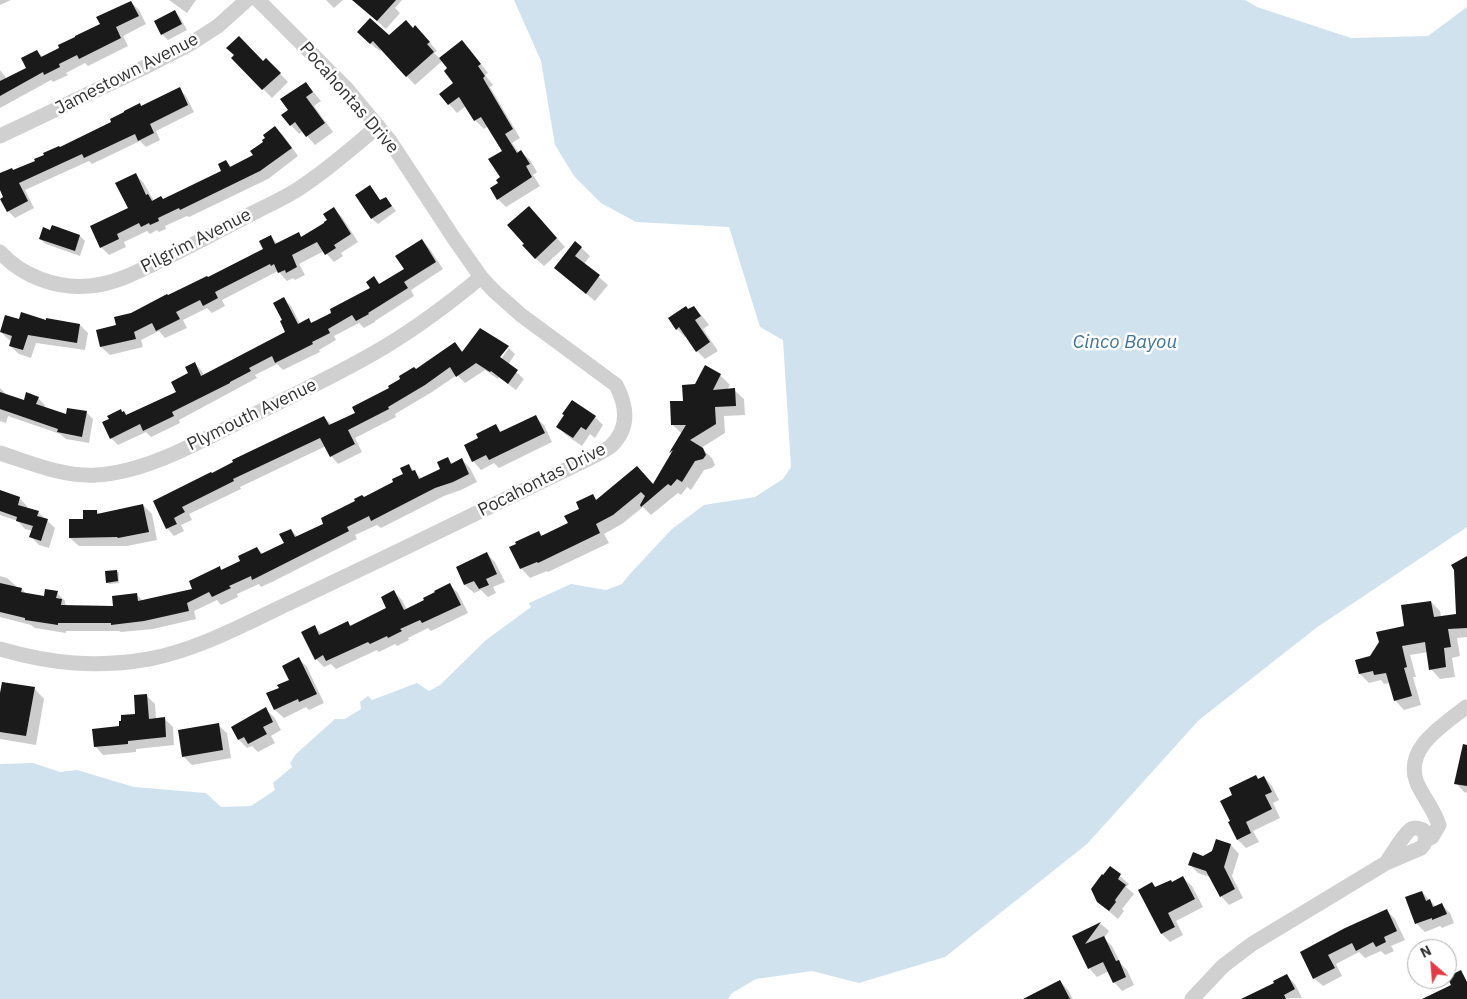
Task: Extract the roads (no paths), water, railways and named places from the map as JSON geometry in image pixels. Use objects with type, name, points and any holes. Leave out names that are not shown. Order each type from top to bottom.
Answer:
[{"type":"street","name":"Jamestown Avenue","points":[[0,136],[190,44],[218,26],[247,0]]},
{"type":"street","name":"Pocahontas Drive","points":[[0,649],[42,660],[69,664],[127,662],[178,652],[220,635],[581,463],[610,447],[622,431],[625,408],[623,397],[616,385],[521,315],[494,291],[481,277],[378,126],[346,88],[258,0]]},
{"type":"street","name":"Pilgrim Avenue","points":[[0,252],[16,267],[28,274],[62,286],[90,286],[122,278],[184,249],[292,193],[331,166],[378,126]]},
{"type":"street","name":"Plymouth Avenue","points":[[0,453],[75,475],[94,476],[135,468],[189,447],[385,347],[422,322],[481,277]]},
{"type":"street","points":[[1192,999],[1223,966],[1252,944],[1386,863],[1421,848],[1426,840],[1432,837],[1439,825],[1436,816],[1417,783],[1414,764],[1424,743],[1434,732],[1466,707]]},
{"type":"water","name":"Cinco Bayou","points":[[514,0],[1245,0],[1257,7],[1351,38],[1428,36],[1467,7],[1467,527],[1316,628],[1199,720],[1087,844],[945,957],[859,983],[812,971],[756,979],[732,993],[728,999],[0,999],[0,764],[33,763],[60,772],[77,770],[134,787],[206,793],[221,807],[251,806],[275,790],[273,783],[292,767],[290,763],[296,754],[335,719],[345,719],[361,709],[360,702],[368,696],[372,700],[417,683],[429,691],[440,685],[486,640],[531,607],[529,603],[571,584],[606,590],[622,584],[672,529],[704,505],[755,497],[783,479],[791,467],[783,340],[760,327],[729,227],[636,222],[601,203],[574,176],[555,145],[541,61]]}]
